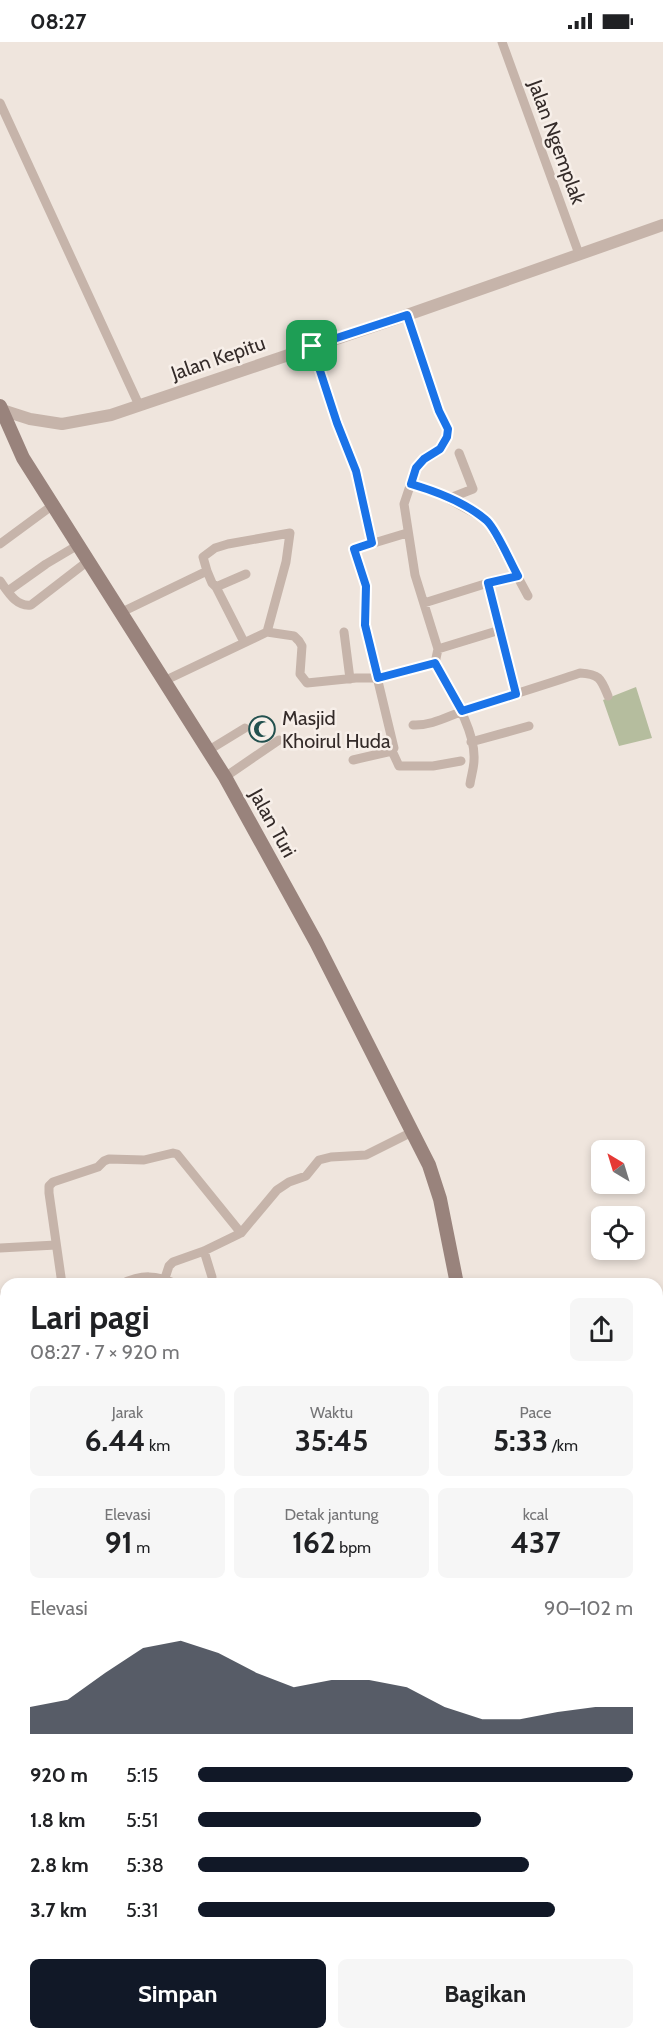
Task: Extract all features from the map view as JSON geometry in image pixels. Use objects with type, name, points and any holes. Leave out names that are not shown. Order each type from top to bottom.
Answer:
[{"type":"main road","name":"Jalan Turi","points":[[1,408],[23,459],[209,750],[316,942],[429,1165],[440,1198],[456,1278]]},
{"type":"street","name":"Jalan Ngemplak","points":[[502,42],[579,254]]},
{"type":"street","points":[[0,103],[139,405]]},
{"type":"street","name":"Jalan Kepitu","points":[[1,408],[30,419],[62,424],[111,415],[663,225]]},
{"type":"street","points":[[407,315],[439,411],[448,429],[447,437],[440,449],[424,459],[416,468],[404,504],[407,533],[415,574],[438,649],[435,663],[462,711],[471,742],[475,760],[470,784]]},
{"type":"street","points":[[312,346],[337,423],[356,471],[372,543]]},
{"type":"street","points":[[11,432],[11,425],[15,422],[25,418],[30,419]]},
{"type":"street","points":[[450,498],[473,489],[459,453]]},
{"type":"street","points":[[411,484],[450,498],[487,520],[528,596]]},
{"type":"street","points":[[0,544],[52,505]]},
{"type":"street","points":[[243,642],[212,583],[203,557],[215,548],[290,533],[286,562],[267,632]]},
{"type":"street","points":[[407,533],[354,549],[366,586],[365,625],[394,748],[392,751],[399,766],[433,766],[461,761]]},
{"type":"street","points":[[8,591],[78,545]]},
{"type":"street","points":[[0,581],[20,603],[24,606],[31,605],[88,561]]},
{"type":"street","points":[[122,612],[207,571]]},
{"type":"street","points":[[216,587],[246,574]]},
{"type":"street","points":[[424,603],[518,576]]},
{"type":"street","points":[[488,583],[516,694]]},
{"type":"street","points":[[438,649],[500,630]]},
{"type":"street","points":[[164,681],[267,632],[294,636],[299,641],[302,646],[300,674],[307,683],[378,678],[435,663]]},
{"type":"street","points":[[344,632],[350,679]]},
{"type":"street","points":[[413,725],[442,720],[462,711],[580,674],[594,674],[601,680],[608,696]]},
{"type":"street","points":[[471,742],[529,726]]},
{"type":"street","points":[[209,750],[245,728]]},
{"type":"street","points":[[225,777],[279,740]]},
{"type":"street","points":[[353,760],[392,751]]},
{"type":"street","points":[[144,1278],[152,1276],[165,1278],[170,1263],[204,1251],[241,1233],[277,1190],[289,1182],[306,1176],[317,1161],[327,1157],[366,1155],[412,1132]]},
{"type":"street","points":[[61,1278],[49,1193],[50,1186],[53,1182],[98,1167],[109,1159],[144,1160],[177,1154],[241,1233]]},
{"type":"street","points":[[0,1248],[56,1245]]},
{"type":"street","points":[[204,1251],[212,1277]]},
{"type":"green space","points":[[636,687],[652,738],[619,746],[603,700]]},
{"type":"place","name":"Masjid Khoirul Huda","points":[[262,729]]},
{"type":"route","points":[[407,315],[439,411],[448,429],[447,437],[440,449],[424,459],[416,468],[411,484],[450,498],[487,520],[518,576],[488,583],[516,694],[462,711],[435,663],[378,678],[365,625],[366,586],[354,549],[357,546],[372,543],[356,471],[337,423],[312,346],[407,315]]}]
